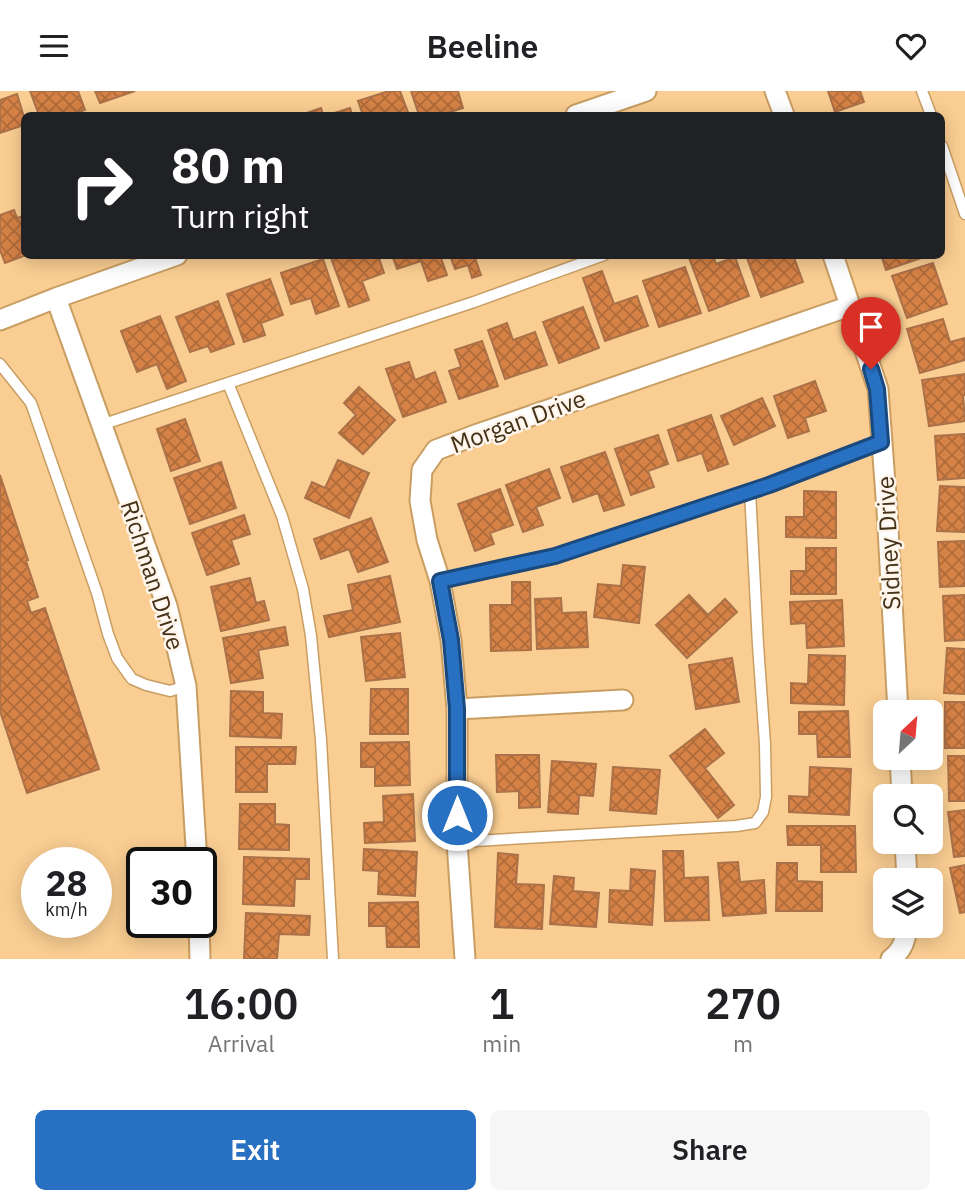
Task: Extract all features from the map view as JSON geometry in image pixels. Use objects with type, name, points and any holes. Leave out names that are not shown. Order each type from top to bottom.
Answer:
[{"type":"street","points":[[585,112],[646,91]]},
{"type":"street","points":[[775,91],[783,112]]},
{"type":"street","points":[[0,320],[166,259]]},
{"type":"street","name":"Sidney Drive","points":[[834,259],[877,389],[897,700]]},
{"type":"street","name":"Richman Drive","points":[[56,298],[167,606],[186,686],[196,847]]},
{"type":"street","name":"Morgan Drive","points":[[465,959],[457,842],[457,709],[451,640],[440,581],[427,540],[420,501],[422,470],[436,450],[850,306]]},
{"type":"street","points":[[457,709],[623,700]]},
{"type":"street","points":[[199,938],[200,959]]},
{"type":"street","points":[[891,959],[899,953],[906,938]]},
{"type":"lane","points":[[922,91],[930,112]]},
{"type":"lane","points":[[945,155],[965,214]]},
{"type":"lane","points":[[102,425],[474,302],[593,259]]},
{"type":"lane","points":[[0,364],[31,403],[117,659],[132,678],[146,685],[170,691],[186,686]]},
{"type":"lane","points":[[228,383],[282,516],[303,589],[321,740],[333,959]]},
{"type":"lane","points":[[440,581],[555,556],[750,491],[881,442]]},
{"type":"lane","points":[[457,842],[755,823],[763,812],[766,797],[750,491]]},
{"type":"building","points":[[30,91],[78,91],[85,110],[79,112],[38,112]]},
{"type":"building","points":[[95,91],[135,91],[100,103]]},
{"type":"building","points":[[389,91],[400,91],[408,112],[362,112],[358,101]]},
{"type":"building","points":[[411,91],[458,91],[463,108],[450,112],[418,112]]},
{"type":"building","points":[[828,91],[860,91],[864,102],[835,112]]},
{"type":"building","points":[[17,94],[22,112],[21,126],[0,133],[0,100]]},
{"type":"building","points":[[14,210],[17,218],[21,217],[21,257],[5,263],[0,250],[0,215]]},
{"type":"building","points":[[323,259],[339,306],[316,314],[311,298],[291,304],[281,273]]},
{"type":"building","points":[[331,259],[379,259],[384,273],[362,281],[369,300],[349,307]]},
{"type":"building","points":[[393,259],[441,259],[447,275],[428,281],[421,261],[397,269]]},
{"type":"building","points":[[451,259],[475,259],[481,275],[472,278],[468,265],[455,269]]},
{"type":"building","points":[[690,259],[714,259],[716,264],[736,259],[749,296],[709,311]]},
{"type":"building","points":[[747,259],[794,259],[803,282],[761,297]]},
{"type":"building","points":[[882,259],[918,259],[886,270]]},
{"type":"building","points":[[933,263],[947,304],[907,318],[892,276]]},
{"type":"building","points":[[685,267],[701,313],[659,327],[643,281]]},
{"type":"building","points":[[602,271],[614,304],[637,296],[648,326],[605,341],[583,278]]},
{"type":"building","points":[[270,279],[283,315],[261,323],[265,335],[244,342],[227,294]]},
{"type":"building","points":[[218,301],[234,344],[211,352],[208,346],[190,352],[176,317]]},
{"type":"building","points":[[583,307],[599,348],[559,363],[543,322]]},
{"type":"building","points":[[160,316],[186,381],[167,389],[157,364],[137,372],[121,331]]},
{"type":"building","points":[[943,319],[950,342],[965,338],[965,360],[920,373],[907,329]]},
{"type":"building","points":[[507,323],[513,340],[535,332],[547,365],[505,379],[488,330]]},
{"type":"building","points":[[482,341],[498,386],[459,399],[449,371],[461,367],[455,350]]},
{"type":"building","points":[[409,362],[415,380],[435,372],[446,402],[403,417],[386,369]]},
{"type":"building","points":[[965,374],[965,421],[929,426],[922,380]]},
{"type":"building","points":[[815,381],[826,411],[805,418],[809,431],[788,438],[774,396]]},
{"type":"building","points":[[359,387],[395,420],[363,454],[339,433],[356,415],[344,403]]},
{"type":"building","points":[[762,398],[775,426],[734,445],[721,416]]},
{"type":"building","points":[[711,415],[728,464],[708,471],[702,453],[678,461],[668,430]]},
{"type":"building","points":[[185,419],[200,461],[171,471],[157,429]]},
{"type":"building","points":[[965,434],[965,478],[938,480],[935,436]]},
{"type":"building","points":[[658,435],[668,464],[648,471],[654,487],[631,495],[615,449]]},
{"type":"building","points":[[605,452],[624,505],[604,511],[598,493],[573,502],[561,467]]},
{"type":"building","points":[[338,460],[369,473],[349,518],[305,498],[312,482],[325,488]]},
{"type":"building","points":[[221,462],[236,508],[190,524],[174,478]]},
{"type":"building","points":[[549,469],[560,498],[536,507],[543,525],[523,532],[506,485]]},
{"type":"building","points":[[0,475],[38,597],[27,601],[31,613],[45,608],[99,769],[27,793],[0,711]]},
{"type":"building","points":[[940,486],[965,487],[965,532],[937,531]]},
{"type":"building","points":[[500,489],[513,525],[490,533],[494,544],[475,551],[458,504]]},
{"type":"building","points":[[804,491],[836,492],[836,538],[786,537],[786,517],[804,517]]},
{"type":"building","points":[[244,515],[250,534],[231,540],[239,564],[207,575],[192,533]]},
{"type":"building","points":[[371,518],[388,562],[358,572],[349,549],[321,559],[314,539]]},
{"type":"building","points":[[965,541],[965,586],[940,587],[938,542]]},
{"type":"building","points":[[806,548],[836,548],[836,594],[791,594],[791,571],[806,571]]},
{"type":"building","points":[[623,565],[645,567],[639,623],[594,617],[598,584],[621,586]]},
{"type":"building","points":[[390,576],[400,622],[329,637],[324,616],[353,610],[348,585]]},
{"type":"building","points":[[250,578],[256,603],[264,601],[269,620],[221,631],[211,587]]},
{"type":"building","points":[[512,582],[530,582],[531,650],[491,651],[490,605],[512,605]]},
{"type":"building","points":[[689,595],[708,615],[725,599],[737,612],[687,658],[656,625]]},
{"type":"building","points":[[965,595],[965,640],[945,641],[943,596]]},
{"type":"building","points":[[561,598],[562,613],[586,612],[588,647],[537,649],[535,599]]},
{"type":"building","points":[[842,600],[844,646],[807,648],[806,623],[791,624],[790,602]]},
{"type":"building","points":[[285,627],[288,645],[258,650],[263,678],[231,683],[223,638]]},
{"type":"building","points":[[400,633],[405,677],[366,681],[361,637]]},
{"type":"building","points":[[947,648],[965,649],[965,694],[944,693]]},
{"type":"building","points":[[809,655],[845,656],[844,705],[791,703],[791,683],[808,684]]},
{"type":"building","points":[[732,658],[739,702],[696,709],[689,665]]},
{"type":"building","points":[[371,689],[408,689],[408,734],[370,734]]},
{"type":"building","points":[[231,691],[263,692],[263,713],[282,714],[281,738],[230,736]]},
{"type":"building","points":[[945,702],[965,702],[965,748],[945,748]]},
{"type":"building","points":[[848,711],[850,757],[818,757],[817,734],[799,734],[799,712]]},
{"type":"building","points":[[705,729],[724,753],[705,768],[734,805],[718,818],[670,756]]},
{"type":"building","points":[[409,742],[410,785],[375,786],[375,767],[361,767],[361,743]]},
{"type":"building","points":[[236,747],[296,747],[295,764],[267,764],[267,792],[236,792]]},
{"type":"building","points":[[496,755],[539,755],[540,807],[519,808],[519,791],[497,792]]},
{"type":"building","points":[[948,756],[965,756],[965,801],[949,801]]},
{"type":"building","points":[[552,761],[596,764],[593,796],[579,795],[578,814],[548,812]]},
{"type":"building","points":[[613,767],[660,770],[656,814],[610,810]]},
{"type":"building","points":[[810,767],[851,769],[849,815],[789,812],[789,796],[809,797]]},
{"type":"building","points":[[413,794],[415,841],[365,843],[364,823],[384,822],[383,796]]},
{"type":"building","points":[[240,804],[275,804],[275,824],[289,825],[289,850],[239,849]]},
{"type":"building","points":[[965,810],[965,856],[954,857],[948,812]]},
{"type":"building","points":[[787,826],[855,826],[856,872],[821,872],[821,845],[788,845]]},
{"type":"building","points":[[364,849],[417,852],[415,896],[378,894],[379,871],[363,870]]},
{"type":"building","points":[[663,851],[683,851],[684,878],[708,877],[709,920],[665,921]]},
{"type":"building","points":[[498,853],[518,855],[516,884],[544,885],[542,929],[495,927]]},
{"type":"building","points":[[244,857],[309,859],[309,879],[295,879],[294,906],[243,904]]},
{"type":"building","points":[[738,862],[740,882],[764,880],[766,913],[723,916],[718,863]]},
{"type":"building","points":[[777,863],[797,863],[797,881],[822,882],[822,911],[776,911]]},
{"type":"building","points":[[965,865],[965,912],[960,913],[950,868]]},
{"type":"building","points":[[631,869],[655,871],[652,925],[609,922],[610,890],[630,891]]},
{"type":"building","points":[[554,876],[574,878],[573,891],[599,893],[596,927],[550,924]]},
{"type":"building","points":[[418,902],[419,947],[387,947],[386,926],[369,926],[369,903]]},
{"type":"building","points":[[246,913],[310,916],[309,935],[279,934],[277,959],[244,959]]},
{"type":"route","points":[[457,815],[457,709],[451,640],[440,581],[555,556],[769,485],[881,442],[877,389],[871,369]]}]
